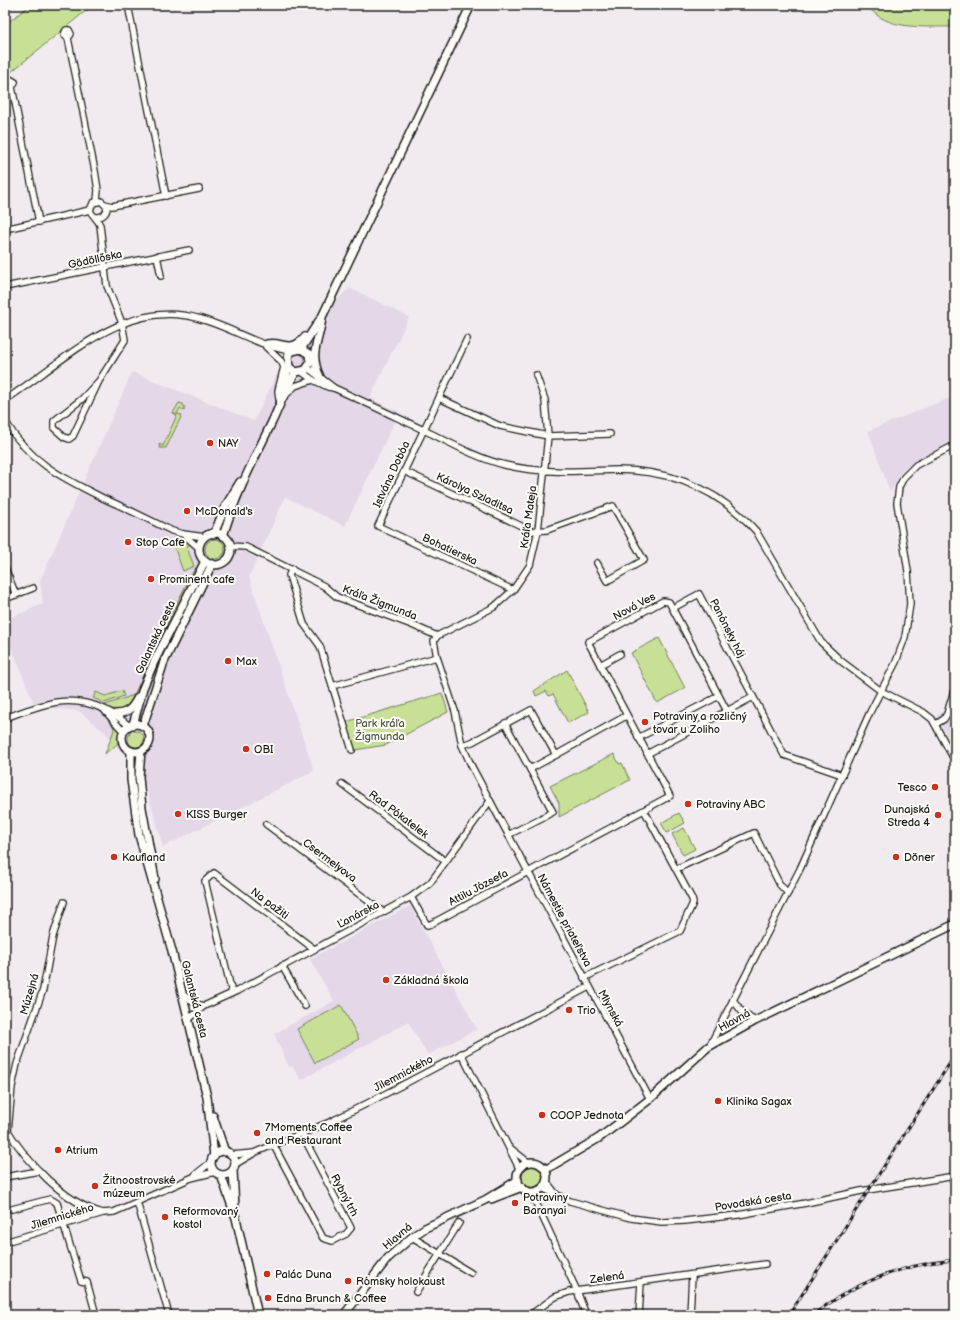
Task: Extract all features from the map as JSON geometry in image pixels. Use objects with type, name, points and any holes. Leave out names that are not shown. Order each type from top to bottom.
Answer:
[{"type":"main road","points":[[281,398],[310,360],[308,354],[322,317],[472,5]]},
{"type":"main road","points":[[264,345],[271,344],[287,347],[295,346],[302,341],[322,317]]},
{"type":"main road","points":[[224,536],[214,534],[205,537],[199,548],[200,555],[208,563],[218,564],[226,560],[230,554],[230,546],[224,536],[231,510],[276,413],[292,351],[300,349],[322,317]]},
{"type":"main road","points":[[317,378],[314,348],[322,327],[322,317]]},
{"type":"main road","points":[[300,349],[308,354]]},
{"type":"main road","points":[[288,364],[302,370]]},
{"type":"main road","points":[[214,534],[225,507],[248,471]]},
{"type":"main road","name":"Galantská cesta","points":[[208,563],[154,662],[123,742],[131,751],[131,780],[134,808],[147,865],[157,897],[182,994],[209,1107],[228,1153]]},
{"type":"main road","name":"Galantská cesta","points":[[157,897],[142,808],[139,778],[141,751],[147,745],[149,740],[147,731],[143,726],[164,662],[208,563]]},
{"type":"main road","points":[[116,714],[132,709],[143,688]]},
{"type":"main road","points":[[129,728],[143,726]]},
{"type":"main road","points":[[131,751],[141,751]]},
{"type":"main road","name":"Hlavná","points":[[545,1170],[599,1138],[650,1100],[708,1047],[755,1021],[955,924]]},
{"type":"main road","name":"Galantská cesta","points":[[209,1107],[212,1159]]},
{"type":"main road","points":[[234,1167],[226,1175],[218,1173],[212,1168],[212,1159],[219,1152],[228,1153],[234,1167],[236,1218]]},
{"type":"main road","points":[[529,1163],[538,1164],[545,1170],[546,1181],[540,1189],[524,1189],[518,1180],[520,1170],[529,1163]]},
{"type":"main road","points":[[218,1173],[236,1218],[258,1315]]},
{"type":"main road","name":"Hlavná","points":[[344,1315],[388,1258],[412,1237],[425,1228],[485,1200],[518,1180]]},
{"type":"main road","name":"Hlavná","points":[[485,1200],[524,1189]]},
{"type":"street","points":[[128,5],[166,196]]},
{"type":"street","points":[[68,38],[98,190],[105,206],[100,225],[108,290],[122,323],[125,340],[99,381],[73,436],[69,439],[64,437],[54,428],[54,421],[82,399],[99,381]]},
{"type":"street","points":[[12,87],[39,222]]},
{"type":"street","points":[[100,225],[93,214],[92,205],[105,206],[199,189]]},
{"type":"street","points":[[5,229],[78,214],[93,214],[105,206]]},
{"type":"street","name":"Gödöllőska","points":[[5,287],[189,250]]},
{"type":"street","points":[[157,256],[161,276]]},
{"type":"street","points":[[5,400],[95,337],[122,323],[158,314],[186,316],[212,322],[264,345],[292,351]]},
{"type":"street","name":"Istvána Dobóa","points":[[378,526],[467,339]]},
{"type":"street","points":[[264,345],[288,364]]},
{"type":"street","points":[[264,345],[281,361],[284,367],[278,391],[281,398],[295,386],[317,378]]},
{"type":"street","points":[[302,370],[334,388],[489,460],[544,471],[618,470],[650,472],[670,476],[691,483],[714,495],[744,517],[756,531],[821,642],[832,653],[881,691],[923,712],[936,724],[955,760]]},
{"type":"street","name":"Kráľa Mateja","points":[[437,636],[494,607],[513,590],[522,579],[530,565],[538,531],[548,436],[546,400],[536,375]]},
{"type":"street","points":[[439,398],[500,426],[548,436],[610,434]]},
{"type":"street","points":[[5,421],[21,443],[41,463],[64,479],[172,531],[205,537]]},
{"type":"street","points":[[708,1047],[788,893],[842,774],[902,649],[908,627],[910,604],[908,571],[897,503],[899,487],[904,477],[916,465],[955,445]]},
{"type":"street","name":"Károlya Szladitsa","points":[[404,471],[532,531],[538,531]]},
{"type":"street","points":[[538,531],[547,530],[613,506],[644,560],[607,581],[597,563]]},
{"type":"street","name":"Bohatierska","points":[[378,526],[513,590]]},
{"type":"street","points":[[183,534],[199,548]]},
{"type":"street","name":"Kráľa Žigmunda","points":[[230,546],[246,546],[324,586],[337,596],[437,636]]},
{"type":"street","points":[[5,568],[16,595]]},
{"type":"street","points":[[292,569],[289,576],[304,624],[320,646],[352,750]]},
{"type":"street","points":[[5,599],[33,588]]},
{"type":"street","name":"Panónsky háj","points":[[673,608],[699,594],[784,755],[842,774]]},
{"type":"street","name":"Nová Ves","points":[[528,871],[670,796],[626,716],[588,642],[663,602],[669,602],[673,608]]},
{"type":"street","points":[[673,608],[727,711]]},
{"type":"street","points":[[437,636],[434,641],[437,657],[455,711],[462,745],[528,871]]},
{"type":"street","points":[[600,664],[620,654]]},
{"type":"street","points":[[332,686],[437,657]]},
{"type":"street","points":[[936,724],[944,719],[947,714],[955,688]]},
{"type":"street","points":[[638,738],[719,696]]},
{"type":"street","points":[[647,754],[753,697]]},
{"type":"street","points":[[5,718],[54,701],[83,702],[116,714],[129,728]]},
{"type":"street","points":[[103,709],[129,728]]},
{"type":"street","points":[[462,745],[472,742],[531,710],[556,755]]},
{"type":"street","points":[[530,769],[626,716]]},
{"type":"street","points":[[505,724],[553,812],[508,835]]},
{"type":"street","name":"Rad Pókatelek","points":[[342,784],[445,861]]},
{"type":"street","name":"Ľanárska","points":[[188,1020],[204,1006],[232,993],[411,897],[430,883],[490,801]]},
{"type":"street","name":"Námestie priateľstva","points":[[584,978],[680,931],[693,903],[644,810]]},
{"type":"street","name":"Csermelyova","points":[[266,824],[382,912]]},
{"type":"street","points":[[676,869],[754,833],[780,885],[788,893]]},
{"type":"street","name":"Námestie priateľstva","points":[[528,871],[589,987]]},
{"type":"street","name":"Attilu Józsefa","points":[[411,897],[427,924],[438,920],[528,871]]},
{"type":"street","name":"Na pažiti","points":[[232,993],[205,881],[214,873],[314,949]]},
{"type":"street","name":"Múzejná","points":[[64,902],[53,936],[43,990],[17,1064],[12,1087],[7,1131],[29,1162],[39,1171],[70,1197],[94,1211],[103,1213]]},
{"type":"street","points":[[282,966],[304,1006]]},
{"type":"street","name":"Mlynská","points":[[461,1053],[589,987],[650,1100]]},
{"type":"street","points":[[182,994],[196,1004],[204,1006]]},
{"type":"street","points":[[733,1000],[743,1013],[755,1021]]},
{"type":"street","points":[[461,1053],[520,1170]]},
{"type":"street","name":"Jilemnického","points":[[234,1167],[256,1152],[302,1134],[366,1104],[461,1053]]},
{"type":"street","name":"Rybný trh","points":[[274,1146],[323,1238],[332,1241],[346,1234],[351,1228],[302,1134]]},
{"type":"street","points":[[510,1148],[529,1163]]},
{"type":"street","name":"Jilemnického","points":[[228,1153],[256,1152]]},
{"type":"street","name":"Jilemnického","points":[[191,1178],[212,1159]]},
{"type":"street","points":[[5,1177],[39,1171]]},
{"type":"street","name":"Jilemnického","points":[[5,1242],[103,1213],[114,1212],[191,1178],[218,1173]]},
{"type":"street","name":"Povodská cesta","points":[[540,1189],[556,1194],[570,1201],[631,1218],[662,1222],[738,1215],[806,1203],[861,1191],[955,1176]]},
{"type":"street","name":"Povodská cesta","points":[[546,1181],[556,1194]]},
{"type":"street","points":[[524,1189],[535,1201],[577,1291],[586,1315]]},
{"type":"street","points":[[535,1201],[540,1189]]},
{"type":"street","points":[[12,1209],[53,1199],[59,1204],[81,1281],[87,1282],[96,1315]]},
{"type":"street","points":[[137,1202],[169,1315]]},
{"type":"street","points":[[416,1292],[459,1223]]},
{"type":"street","points":[[412,1237],[471,1272]]},
{"type":"street","name":"Zelená","points":[[530,1315],[555,1297],[577,1291],[765,1264]]},
{"type":"street","points":[[690,1315],[692,1275]]},
{"type":"street","points":[[639,1315],[641,1282]]},
{"type":"shaded area","points":[[350,288],[409,317],[370,398],[399,412],[345,526],[285,497],[249,577],[314,771],[163,847],[144,779],[106,733],[79,711],[49,708],[37,711],[5,631],[5,620],[43,604],[40,581],[132,372],[254,421],[293,341]]},
{"type":"shaded area","points":[[955,396],[955,440],[903,469],[890,492],[868,431]]},
{"type":"shaded area","points":[[955,675],[955,751],[937,715],[946,710]]},
{"type":"shaded area","name":"Základná škola","points":[[410,906],[477,1029],[428,1055],[408,1022],[301,1080],[292,1066],[289,1067],[274,1034],[334,1001],[310,959]]},
{"type":"green space","points":[[30,5],[93,5],[5,77],[5,25]]},
{"type":"green space","points":[[867,5],[955,5],[955,27],[919,27],[896,24],[875,14]]},
{"type":"green space","points":[[179,403],[183,404],[185,409],[184,411],[180,408],[177,414],[182,415],[166,448],[160,448],[159,444],[163,446],[177,415],[173,413]]},
{"type":"green space","points":[[181,539],[189,543],[187,548],[194,566],[183,571],[173,544],[176,540]]},
{"type":"green space","points":[[215,539],[222,542],[225,549],[222,556],[215,559],[208,556],[205,549],[208,542]]},
{"type":"green space","points":[[195,568],[197,569],[167,625],[136,693],[127,709],[115,710],[105,705],[134,695],[171,614]]},
{"type":"green space","points":[[659,638],[685,688],[657,703],[631,653]]},
{"type":"green space","points":[[567,670],[589,712],[568,723],[553,694],[549,696],[546,691],[536,696],[534,691]]},
{"type":"green space","points":[[122,691],[124,696],[104,703],[93,698],[96,692],[105,696]]},
{"type":"green space","name":"Park kráľa Žigmunda","points":[[442,693],[448,712],[386,745],[355,750],[346,722]]},
{"type":"green space","points":[[112,722],[120,732],[119,741],[105,754],[114,730]]},
{"type":"green space","points":[[133,731],[139,731],[144,736],[142,745],[139,747],[133,747],[128,742],[128,736]]},
{"type":"green space","points":[[614,754],[619,764],[622,763],[630,780],[559,817],[559,803],[550,786]]},
{"type":"green space","points":[[679,813],[685,823],[667,833],[661,823]]},
{"type":"green space","points":[[684,828],[695,849],[683,855],[672,834]]},
{"type":"green space","points":[[341,1005],[359,1039],[315,1063],[297,1029]]},
{"type":"green space","points":[[533,1166],[541,1169],[544,1177],[541,1185],[533,1188],[525,1185],[522,1177],[525,1169]]},
{"type":"railway","points":[[789,1315],[955,1055]]},
{"type":"railway","points":[[813,1315],[845,1293],[880,1277],[917,1266],[955,1260]]},
{"type":"place","name":"NAY","points":[[210,443]]},
{"type":"place","name":"McDonald's","points":[[187,511]]},
{"type":"place","name":"Stop Cafe","points":[[128,542]]},
{"type":"place","name":"Prominent cafe","points":[[151,579]]},
{"type":"place","name":"Max","points":[[228,661]]},
{"type":"place","name":"Potraviny a rozličný tovar u Zoliho","points":[[645,722]]},
{"type":"place","name":"OBI","points":[[246,749]]},
{"type":"place","name":"Tesco","points":[[935,787]]},
{"type":"place","name":"Potraviny ABC","points":[[688,804]]},
{"type":"place","name":"KISS Burger","points":[[178,814]]},
{"type":"place","name":"Dunajská Streda 4","points":[[938,815]]},
{"type":"place","name":"Kaufland","points":[[114,857]]},
{"type":"place","name":"Döner","points":[[896,857]]},
{"type":"place","name":"Základná škola","points":[[386,980]]},
{"type":"place","name":"Trio","points":[[569,1010]]},
{"type":"place","name":"Klinika Sagax","points":[[718,1101]]},
{"type":"place","name":"COOP Jednota","points":[[542,1115]]},
{"type":"place","name":"7Moments Coffee and Restaurant","points":[[257,1133]]},
{"type":"place","name":"Atrium","points":[[58,1150]]},
{"type":"place","name":"Žitnoostrovské múzeum","points":[[95,1186]]},
{"type":"place","name":"Potraviny Baranyai","points":[[515,1203]]},
{"type":"place","name":"Reformovaný kostol","points":[[165,1217]]},
{"type":"place","name":"Palác Duna","points":[[267,1274]]},
{"type":"place","name":"Rómsky holokaust","points":[[348,1281]]},
{"type":"place","name":"Edna Brunch & Coffee","points":[[268,1298]]}]
